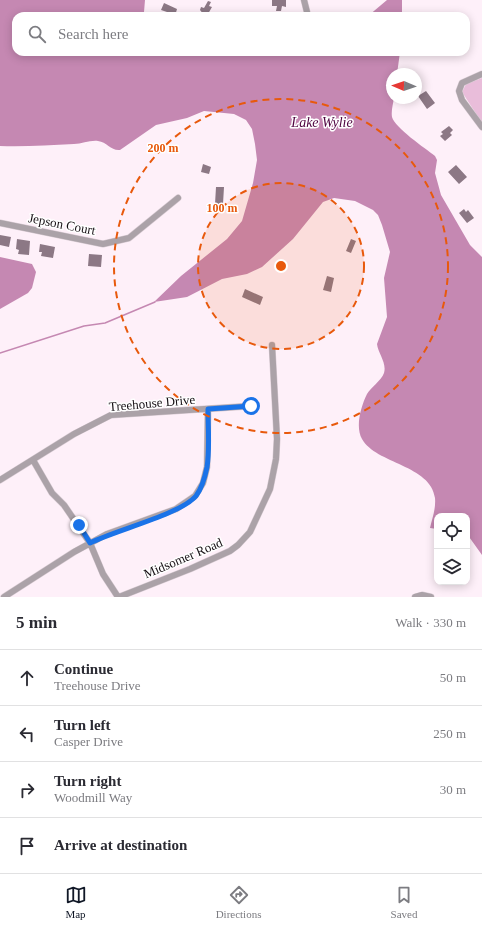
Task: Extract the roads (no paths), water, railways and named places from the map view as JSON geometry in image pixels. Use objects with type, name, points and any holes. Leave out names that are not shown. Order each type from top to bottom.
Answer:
[{"type":"street","points":[[304,0],[307,12]]},
{"type":"street","points":[[482,74],[466,80],[459,87],[462,100],[482,128]]},
{"type":"street","name":"Jepson Court","points":[[0,223],[103,244],[129,238],[178,198]]},
{"type":"street","name":"Midsomer Road","points":[[119,597],[230,551],[246,538],[253,527],[270,489],[276,459],[277,439],[272,345]]},
{"type":"street","name":"Treehouse Drive","points":[[0,480],[95,422],[111,415],[251,406]]},
{"type":"street","points":[[4,597],[107,534],[176,509],[196,496],[203,483],[207,467],[208,409]]},
{"type":"street","points":[[33,460],[52,493],[64,505],[90,543],[103,574],[119,597]]},
{"type":"street","points":[[415,597],[422,595],[432,597]]},
{"type":"water","name":"Lake Wylie","points":[[0,0],[145,0],[144,12],[12,12],[12,56],[399,56],[398,68],[386,68],[386,104],[393,104],[392,117],[394,122],[404,132],[435,156],[437,160],[435,173],[441,195],[470,245],[482,257],[482,555],[470,538],[470,513],[434,513],[434,529],[430,528],[435,502],[431,487],[424,478],[414,471],[379,454],[369,447],[362,439],[360,434],[360,416],[365,399],[369,391],[383,376],[385,369],[377,344],[387,317],[384,278],[390,252],[378,215],[373,210],[355,201],[334,198],[323,202],[293,239],[262,267],[247,274],[222,279],[187,297],[154,302],[181,276],[227,239],[242,221],[253,183],[257,160],[252,129],[246,120],[234,114],[204,111],[187,118],[156,125],[120,150],[95,141],[74,144],[0,146]]},
{"type":"water","points":[[387,0],[402,0],[402,12],[373,12]]},
{"type":"water","points":[[0,257],[32,264],[36,272],[32,288],[28,293],[0,309]]},
{"type":"waterway","points":[[0,353],[84,326],[105,323],[155,302]]}]
